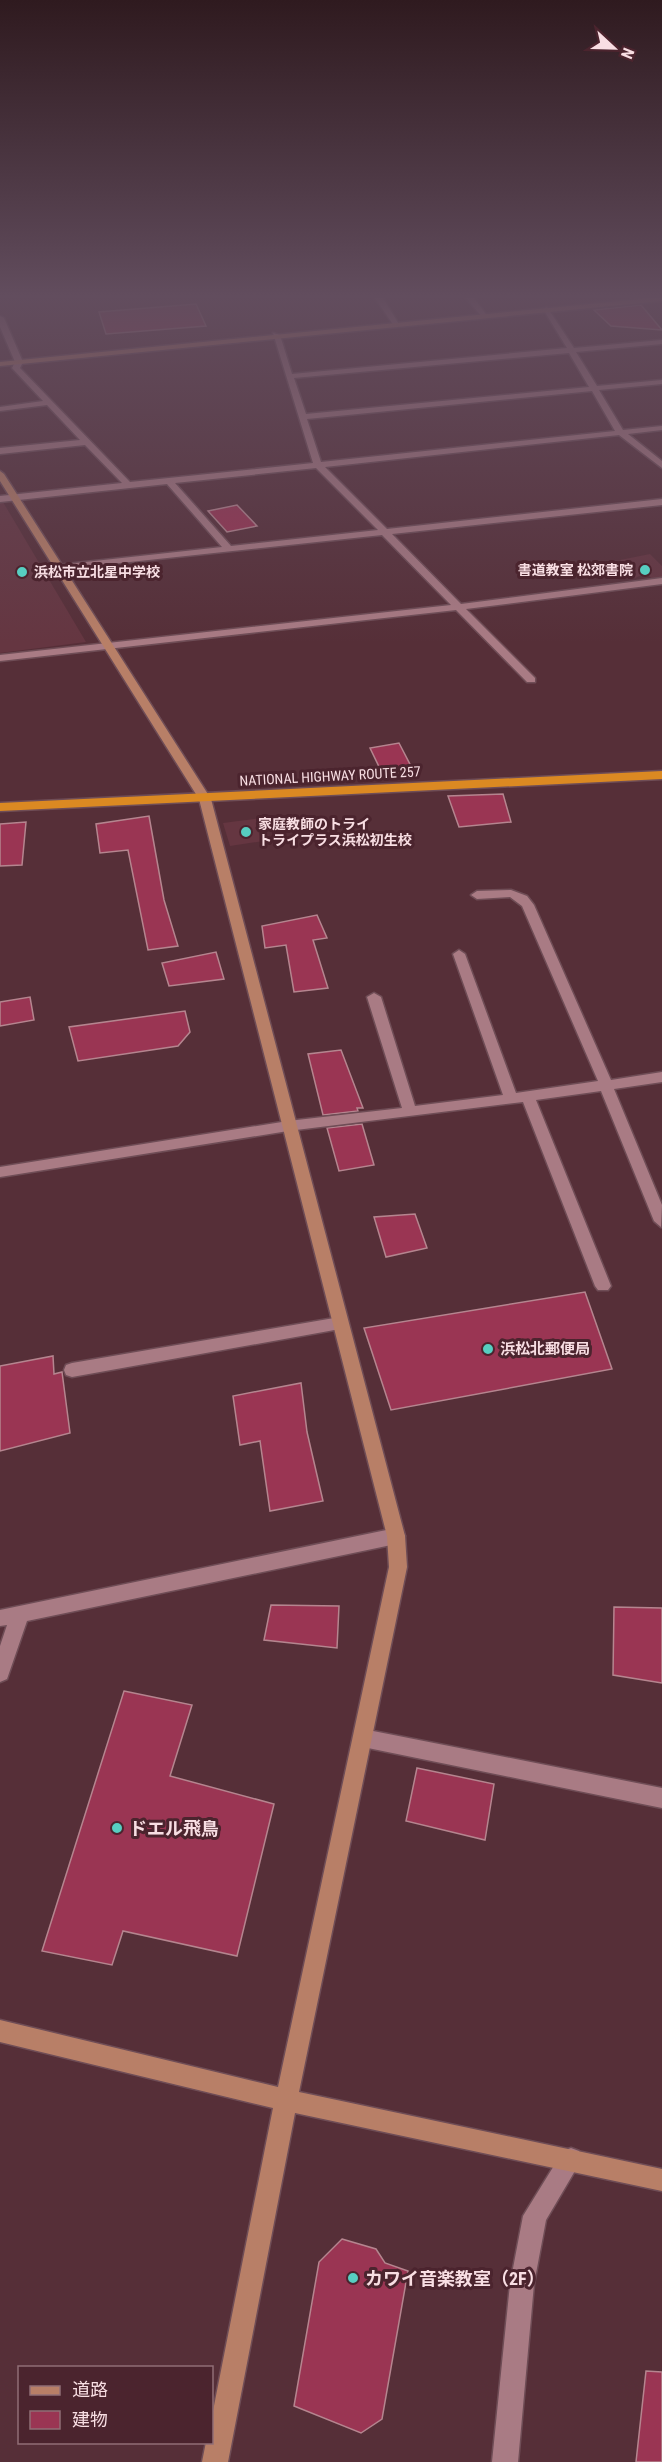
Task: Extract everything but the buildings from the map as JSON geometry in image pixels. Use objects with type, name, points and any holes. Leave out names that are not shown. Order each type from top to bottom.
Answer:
[{"type":"highway","name":"NATIONAL HIGHWAY ROUTE 257","points":[[0,807],[205,799],[662,775]]},
{"type":"street","points":[[57,413],[127,484]]},
{"type":"street","points":[[302,413],[318,465],[387,532],[531,680]]},
{"type":"street","points":[[303,417],[344,413]]},
{"type":"street","points":[[609,413],[620,432],[662,465]]},
{"type":"street","points":[[0,499],[662,428]]},
{"type":"street","points":[[0,451],[85,442]]},
{"type":"street","points":[[0,474],[205,799],[396,1536],[398,1567],[286,2100],[215,2462]]},
{"type":"street","points":[[169,481],[229,550]]},
{"type":"street","points":[[58,568],[662,502]]},
{"type":"street","points":[[0,658],[460,607],[662,581]]},
{"type":"street","points":[[477,895],[513,892],[522,897],[606,1085],[661,1221]]},
{"type":"street","points":[[459,954],[512,1098]]},
{"type":"street","points":[[374,997],[410,1111]]},
{"type":"street","points":[[0,1172],[288,1126],[528,1097],[662,1077]]},
{"type":"street","points":[[528,1097],[603,1286]]},
{"type":"street","points":[[72,1370],[340,1323]]},
{"type":"street","points":[[0,1618],[396,1536]]},
{"type":"street","points":[[0,1673],[20,1614]]},
{"type":"street","points":[[363,1738],[662,1798]]},
{"type":"street","points":[[0,2031],[286,2100],[662,2180]]},
{"type":"street","points":[[505,2462],[522,2284],[535,2216],[571,2159]]},
{"type":"shaded area","name":"浜松市立北星中学校","points":[[0,502],[3,502],[86,642],[0,653]]},
{"type":"shaded area","name":"書道教室 松郊書院","points":[[650,554],[662,566],[662,577],[652,579],[646,573],[635,578],[620,560]]},
{"type":"shaded area","name":"家庭教師のトライ トライプラス浜松初生校","points":[[262,818],[270,840],[230,846],[223,823]]},
{"type":"place","name":"書道教室 松郊書院","points":[[645,570]]},
{"type":"place","name":"浜松市立北星中学校","points":[[22,572]]},
{"type":"place","name":"家庭教師のトライ トライプラス浜松初生校","points":[[246,832]]},
{"type":"place","name":"浜松北郵便局","points":[[488,1349]]},
{"type":"place","name":"ドエル飛鳥","points":[[117,1828]]},
{"type":"place","name":"カワイ音楽教室（2F）","points":[[353,2278]]}]
